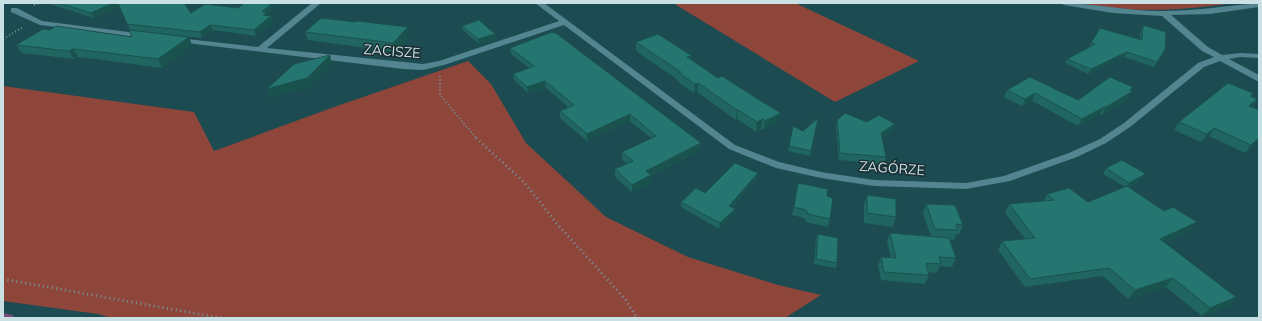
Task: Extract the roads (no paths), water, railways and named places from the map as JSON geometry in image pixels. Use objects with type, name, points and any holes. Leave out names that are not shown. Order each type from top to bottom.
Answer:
[{"type":"street","points":[[259,50],[317,3]]},
{"type":"street","name":"ZAGÓRZE","points":[[539,3],[732,147],[776,165],[821,175],[874,183],[966,186],[1006,179],[1044,166],[1103,141],[1127,125],[1201,65],[1220,58],[1240,55],[1259,56]]},
{"type":"street","points":[[1064,3],[1111,11],[1165,14],[1230,10],[1259,5]]},
{"type":"street","points":[[14,10],[40,23],[150,37]]},
{"type":"street","points":[[1165,14],[1199,44],[1220,58],[1259,79]]},
{"type":"street","name":"ZACISZE","points":[[173,40],[423,67],[441,63],[565,22]]},
{"type":"waterway","points":[[3,316],[11,318]]}]
